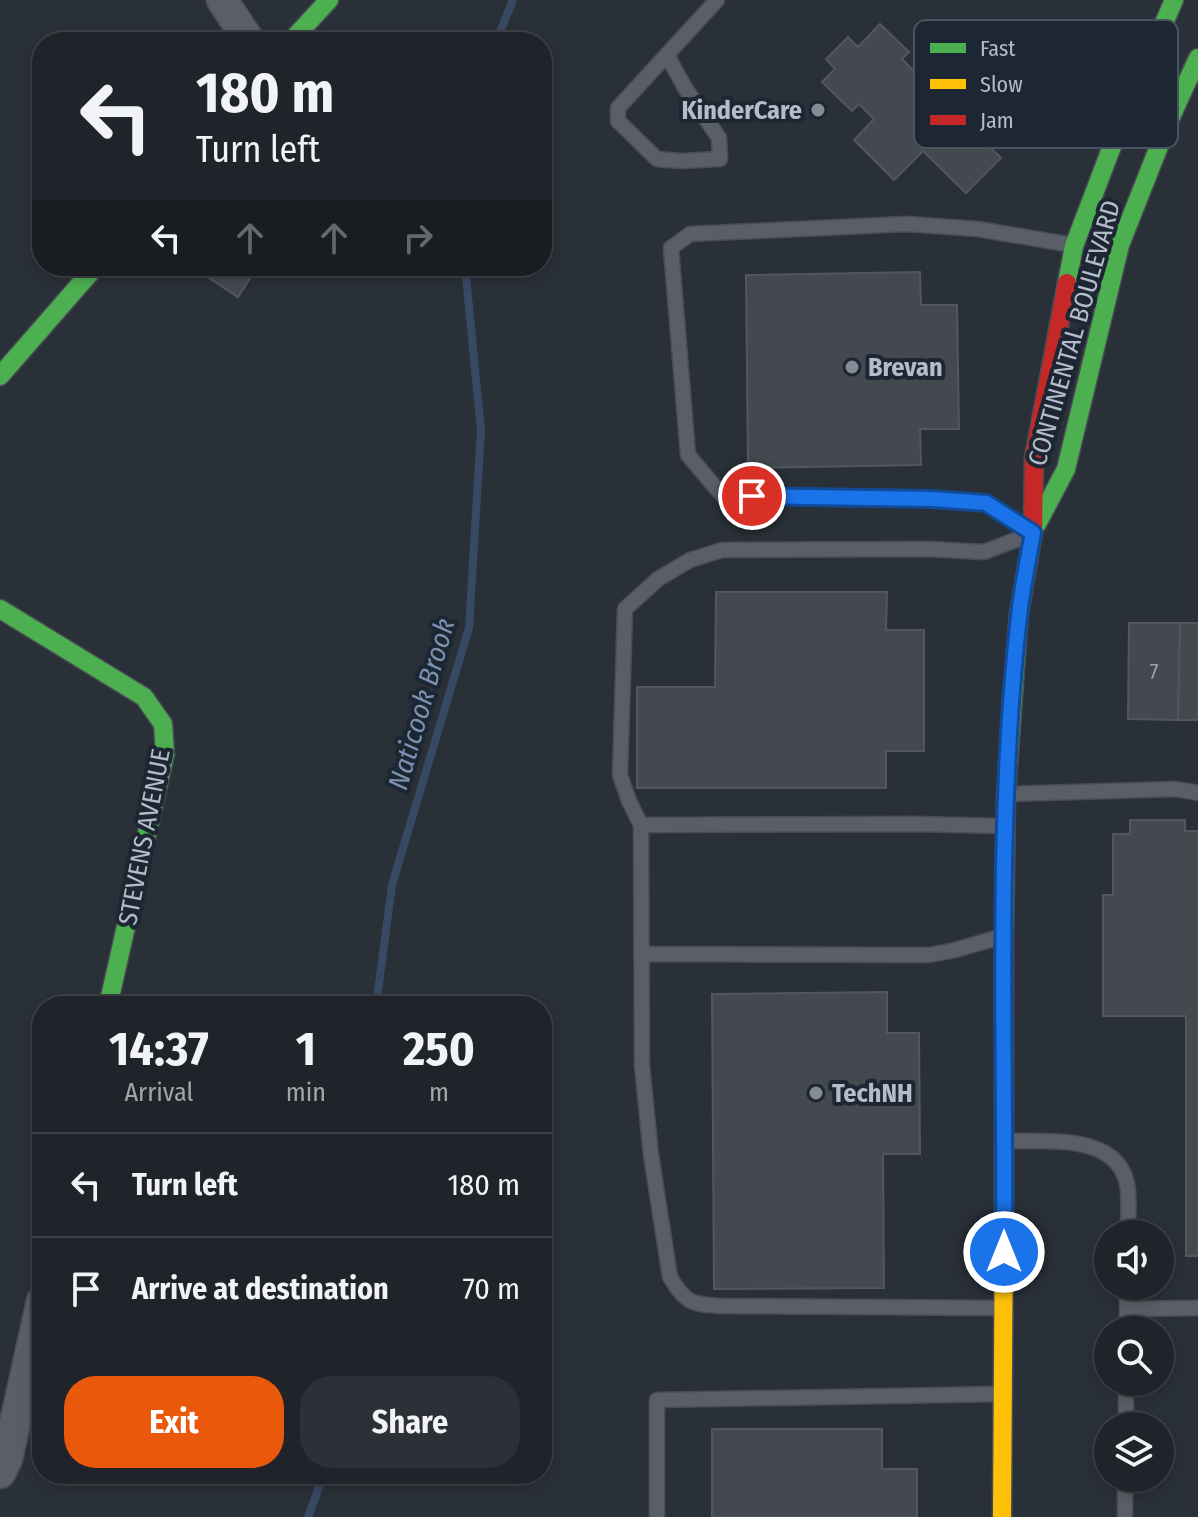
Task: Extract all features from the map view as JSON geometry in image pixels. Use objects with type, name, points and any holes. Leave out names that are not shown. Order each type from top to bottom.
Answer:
[{"type":"main road","points":[[299,32],[329,0]]},
{"type":"main road","name":"CONTINENTAL BOULEVARD","points":[[1165,20],[1174,0]]},
{"type":"main road","name":"CONTINENTAL BOULEVARD","points":[[1178,101],[1198,58]]},
{"type":"main road","name":"CONTINENTAL BOULEVARD","points":[[1002,1517],[1005,826],[1012,692],[1019,613],[1033,533],[1034,458],[1074,246],[1111,148]]},
{"type":"main road","name":"CONTINENTAL BOULEVARD","points":[[1033,533],[1066,469],[1120,245],[1158,148]]},
{"type":"main road","points":[[0,376],[87,276]]},
{"type":"main road","name":"STEVENS AVENUE","points":[[0,609],[144,697],[163,724],[165,754],[110,996]]},
{"type":"street","points":[[222,0],[243,32]]},
{"type":"street","points":[[0,1473],[7,1459],[32,1346]]},
{"type":"lane","points":[[667,55],[719,138],[720,159],[657,159],[618,121],[618,108],[717,0]]},
{"type":"lane","points":[[1033,533],[986,503],[722,495],[688,455],[671,248],[690,234],[906,224],[978,229],[1074,246]]},
{"type":"lane","points":[[1004,1308],[695,1304],[679,1293],[670,1277],[651,1155],[642,1065],[641,825],[620,775],[625,609],[658,579],[690,560],[722,550],[929,549],[984,552],[1033,533]]},
{"type":"lane","points":[[1006,794],[1176,789],[1198,793]]},
{"type":"lane","points":[[641,825],[1005,826]]},
{"type":"lane","points":[[643,954],[929,955],[1004,936]]},
{"type":"lane","points":[[1005,1140],[1085,1144],[1100,1149],[1113,1159],[1123,1173],[1128,1188],[1128,1220]]},
{"type":"lane","points":[[1127,1300],[1127,1316]]},
{"type":"lane","points":[[1127,1309],[1198,1308]]},
{"type":"lane","points":[[657,1517],[657,1400],[1002,1393]]},
{"type":"lane","points":[[1125,1492],[1125,1517]]},
{"type":"building","points":[[880,24],[909,52],[902,59],[914,71],[914,148],[991,148],[1001,158],[966,193],[923,151],[894,180],[854,140],[874,119],[859,104],[852,111],[822,82],[835,69],[826,59],[848,37],[858,47]]},
{"type":"building","name":"Brevan","points":[[920,272],[921,305],[957,305],[959,429],[920,429],[921,465],[748,468],[746,275]]},
{"type":"building","points":[[206,276],[251,276],[238,297]]},
{"type":"building","points":[[716,592],[887,592],[886,630],[924,630],[924,751],[886,751],[886,788],[637,788],[637,687],[715,687]]},
{"type":"building","points":[[1129,623],[1180,623],[1178,720],[1128,719]]},
{"type":"building","points":[[1180,623],[1198,623],[1198,720],[1178,720]]},
{"type":"building","points":[[1130,820],[1185,820],[1185,831],[1198,831],[1198,1256],[1186,1256],[1186,1016],[1103,1016],[1103,895],[1113,895],[1113,834],[1130,834]]},
{"type":"building","name":"TechNH","points":[[887,992],[887,1033],[919,1033],[920,1154],[883,1154],[884,1288],[714,1289],[712,994]]},
{"type":"building","points":[[712,1429],[882,1429],[882,1469],[917,1469],[917,1517],[712,1517]]},
{"type":"waterway","name":"Naticook Brook","points":[[500,32],[513,0]]},
{"type":"waterway","name":"Naticook Brook","points":[[377,996],[392,885],[469,628],[481,430],[466,276]]},
{"type":"waterway","name":"Naticook Brook","points":[[308,1517],[320,1484]]},
{"type":"traffic: fast","points":[[299,32],[329,0]]},
{"type":"traffic: fast","points":[[1165,20],[1174,0]]},
{"type":"traffic: fast","points":[[1178,101],[1198,58]]},
{"type":"traffic: fast","points":[[1067,283],[1074,246],[1111,148]]},
{"type":"traffic: fast","points":[[1037,524],[1066,469],[1120,245],[1158,148]]},
{"type":"traffic: fast","points":[[0,376],[87,276]]},
{"type":"traffic: fast","points":[[1004,1214],[1006,794],[1019,613],[1028,561]]},
{"type":"traffic: fast","points":[[0,609],[144,697],[163,724],[165,754],[110,996]]},
{"type":"traffic: slow","points":[[1002,1517],[1004,1214]]},
{"type":"traffic: jam","points":[[1028,561],[1033,533],[1034,458],[1067,283]]},
{"type":"place","name":"KinderCare","points":[[818,110]]},
{"type":"place","name":"Brevan","points":[[852,367]]},
{"type":"place","name":"TechNH","points":[[816,1093]]},
{"type":"route","points":[[752,496],[986,503],[1033,533],[1019,613],[1006,794],[1004,1252]]}]
